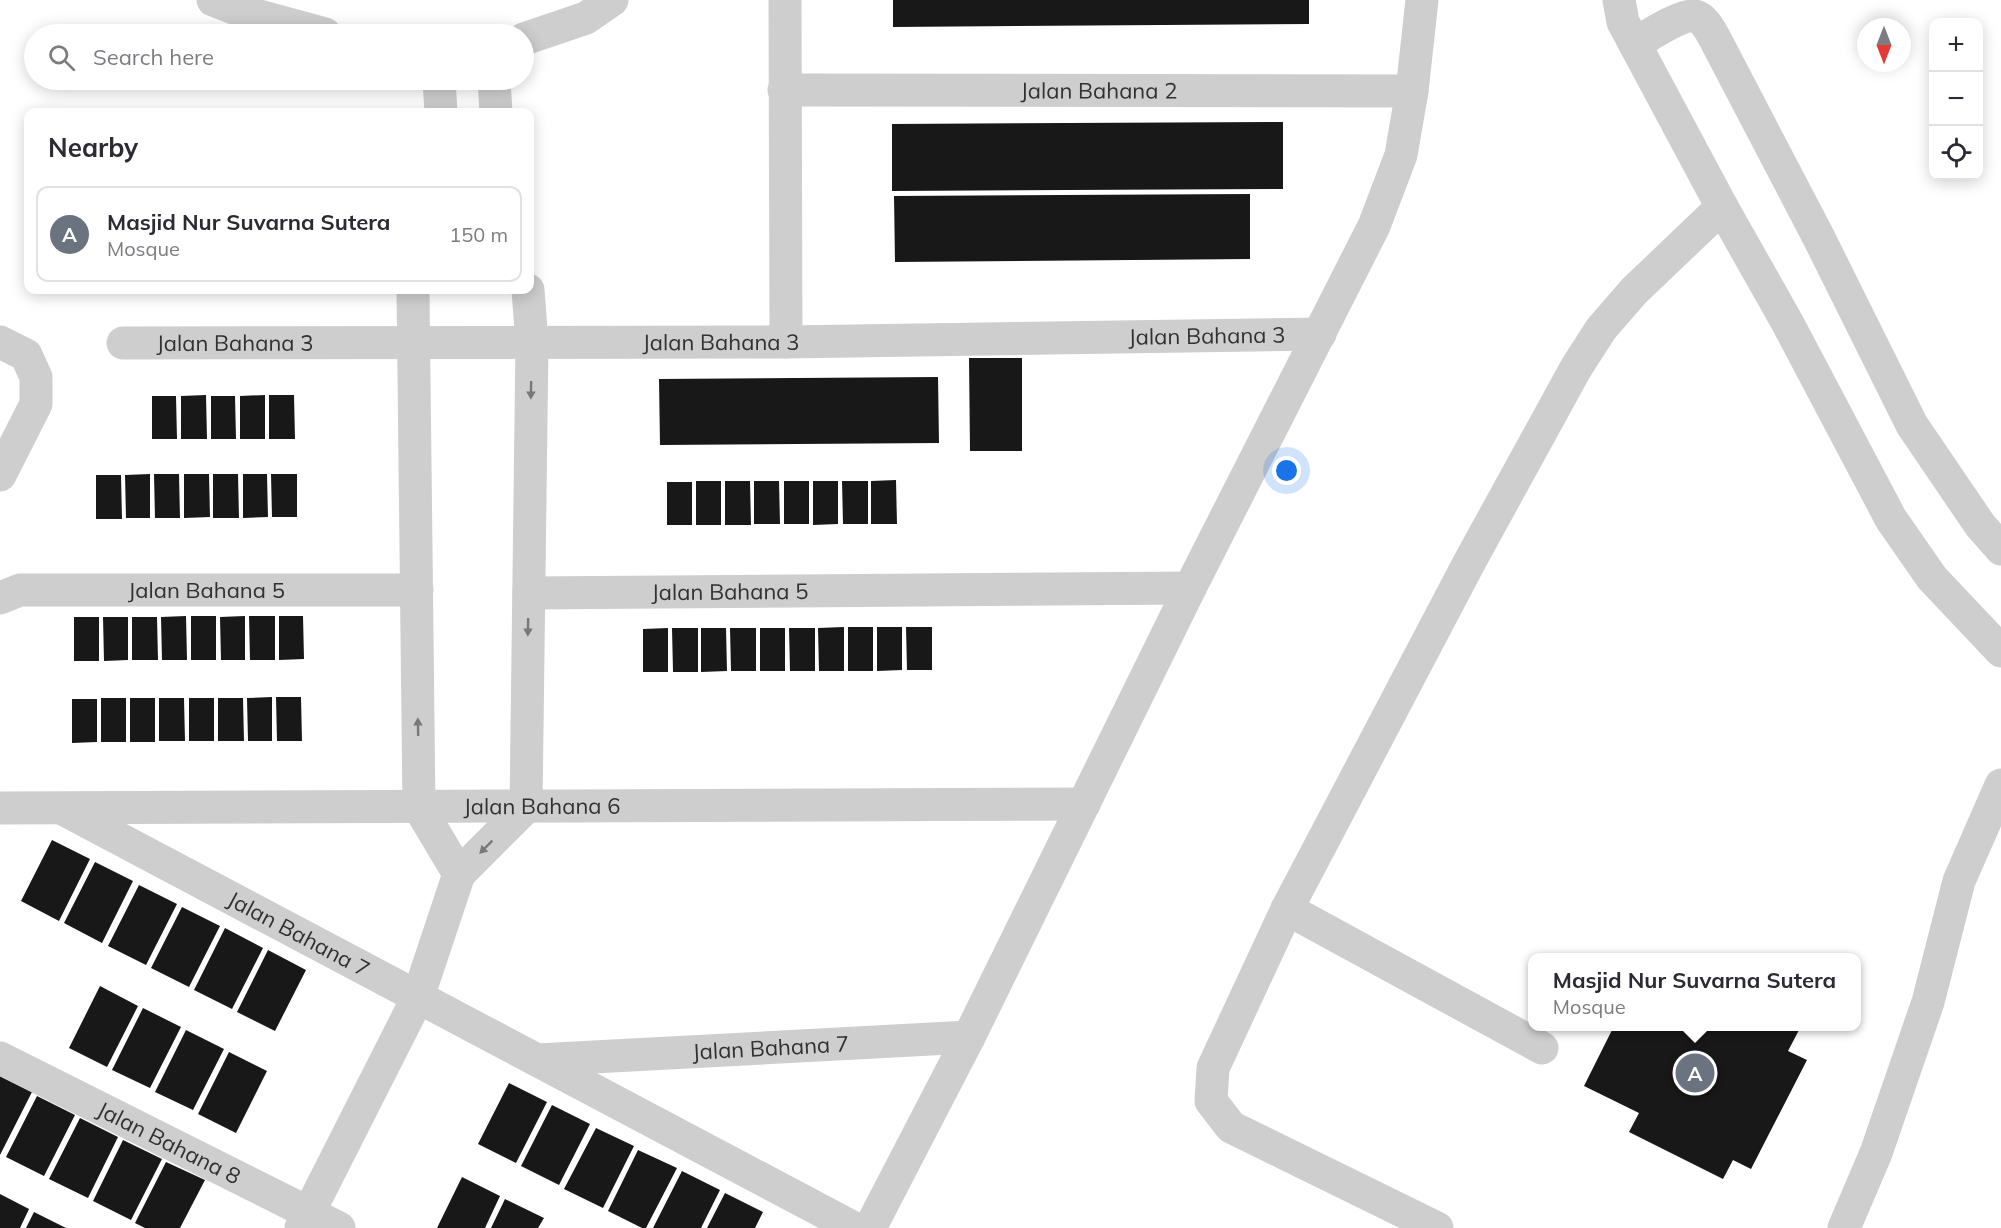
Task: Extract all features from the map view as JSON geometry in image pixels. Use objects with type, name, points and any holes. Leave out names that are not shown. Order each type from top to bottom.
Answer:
[{"type":"street","points":[[213,0],[241,11],[288,24]]},
{"type":"street","points":[[534,36],[586,18],[612,0]]},
{"type":"street","points":[[785,0],[786,342]]},
{"type":"street","points":[[870,1228],[969,1036],[1190,588],[1374,226],[1401,154],[1412,91],[1422,0]]},
{"type":"street","points":[[2001,549],[1980,525],[1912,425],[1819,238],[1714,37],[1702,20],[1695,16],[1626,22],[1655,82],[1787,322],[1891,519],[1932,578],[2001,651]]},
{"type":"street","points":[[440,90],[441,108]]},
{"type":"street","points":[[495,90],[496,108]]},
{"type":"street","name":"Jalan Bahana 2","points":[[784,90],[1412,91]]},
{"type":"street","points":[[1437,1228],[1231,1127],[1212,1101],[1213,1068],[1287,909],[1470,561],[1576,368],[1601,329],[1634,291],[1722,207]]},
{"type":"street","points":[[412,294],[419,807],[459,874]]},
{"type":"street","points":[[305,1221],[418,997],[459,874],[526,807],[532,343],[528,294]]},
{"type":"street","name":"Jalan Bahana 3","points":[[123,343],[786,342],[1320,334]]},
{"type":"street","points":[[0,476],[36,404],[36,377],[13,348]]},
{"type":"street","name":"Jalan Bahana 5","points":[[529,593],[1190,588]]},
{"type":"street","name":"Jalan Bahana 5","points":[[0,598],[20,590],[417,590]]},
{"type":"street","points":[[1844,1228],[1876,1154],[1928,1002],[1959,881],[2001,785]]},
{"type":"street","name":"Jalan Bahana 6","points":[[0,808],[1084,804]]},
{"type":"street","name":"Jalan Bahana 7","points":[[59,808],[854,1228]]},
{"type":"street","points":[[1287,909],[1542,1048]]},
{"type":"street","name":"Jalan Bahana 7","points":[[537,1060],[969,1036]]},
{"type":"street","name":"Jalan Bahana 8","points":[[0,1058],[305,1221],[339,1228]]},
{"type":"building","points":[[893,0],[1309,0],[1309,24],[893,27]]},
{"type":"building","points":[[1283,122],[1283,189],[892,191],[892,124]]},
{"type":"building","points":[[1250,194],[1250,259],[895,262],[894,196]]},
{"type":"building","points":[[969,358],[1022,358],[1022,451],[970,451]]},
{"type":"building","points":[[938,377],[939,443],[660,445],[659,379]]},
{"type":"building","points":[[206,395],[207,439],[181,439],[181,396]]},
{"type":"building","points":[[265,395],[265,439],[240,439],[240,396]]},
{"type":"building","points":[[269,395],[294,395],[295,439],[269,439]]},
{"type":"building","points":[[152,396],[176,396],[177,439],[152,439]]},
{"type":"building","points":[[211,396],[235,396],[236,439],[211,439]]},
{"type":"building","points":[[150,474],[150,518],[126,518],[125,475]]},
{"type":"building","points":[[154,474],[179,474],[180,518],[155,518]]},
{"type":"building","points":[[184,474],[209,474],[210,517],[184,518]]},
{"type":"building","points":[[213,474],[238,474],[239,518],[213,518]]},
{"type":"building","points":[[243,474],[267,474],[268,517],[243,518]]},
{"type":"building","points":[[271,474],[297,474],[297,517],[272,517]]},
{"type":"building","points":[[96,475],[121,475],[122,519],[96,519]]},
{"type":"building","points":[[896,480],[897,524],[871,524],[871,481]]},
{"type":"building","points":[[696,481],[721,481],[721,525],[696,525]]},
{"type":"building","points":[[725,481],[750,481],[751,525],[725,525]]},
{"type":"building","points":[[754,481],[779,481],[780,524],[754,524]]},
{"type":"building","points":[[784,481],[809,481],[809,524],[784,524]]},
{"type":"building","points":[[813,481],[838,481],[838,524],[813,525]]},
{"type":"building","points":[[842,481],[868,481],[868,524],[843,524]]},
{"type":"building","points":[[667,482],[692,482],[692,525],[667,525]]},
{"type":"building","points":[[186,616],[187,660],[162,660],[161,617]]},
{"type":"building","points":[[191,616],[216,616],[216,660],[191,660]]},
{"type":"building","points":[[245,616],[245,660],[221,660],[220,617]]},
{"type":"building","points":[[249,616],[275,616],[275,660],[250,660]]},
{"type":"building","points":[[279,616],[303,616],[304,659],[279,660]]},
{"type":"building","points":[[74,617],[99,617],[99,661],[74,661]]},
{"type":"building","points":[[103,617],[128,617],[128,660],[104,661]]},
{"type":"building","points":[[132,617],[157,617],[158,660],[132,660]]},
{"type":"building","points":[[844,627],[844,671],[819,671],[818,628]]},
{"type":"building","points":[[848,627],[873,627],[873,671],[848,671]]},
{"type":"building","points":[[877,627],[902,627],[902,670],[877,671]]},
{"type":"building","points":[[906,627],[932,627],[932,670],[907,670]]},
{"type":"building","points":[[668,628],[668,672],[643,672],[643,629]]},
{"type":"building","points":[[672,628],[698,628],[698,672],[673,672]]},
{"type":"building","points":[[701,628],[726,628],[727,671],[701,672]]},
{"type":"building","points":[[730,628],[756,628],[756,671],[731,671]]},
{"type":"building","points":[[760,628],[785,628],[785,671],[760,671]]},
{"type":"building","points":[[789,628],[815,628],[815,671],[790,671]]},
{"type":"building","points":[[272,697],[272,741],[248,741],[247,698]]},
{"type":"building","points":[[276,697],[301,697],[302,741],[277,741]]},
{"type":"building","points":[[101,698],[126,698],[126,742],[101,742]]},
{"type":"building","points":[[130,698],[155,698],[155,742],[130,742]]},
{"type":"building","points":[[159,698],[184,698],[185,741],[159,741]]},
{"type":"building","points":[[189,698],[214,698],[214,741],[189,741]]},
{"type":"building","points":[[218,698],[243,698],[244,741],[218,741]]},
{"type":"building","points":[[72,699],[97,699],[97,742],[72,743]]},
{"type":"building","points":[[52,840],[90,859],[59,921],[21,901]]},
{"type":"building","points":[[95,862],[133,881],[102,943],[64,923]]},
{"type":"building","points":[[139,885],[177,904],[146,965],[108,946]]},
{"type":"building","points":[[182,907],[220,926],[189,987],[151,968]]},
{"type":"building","points":[[225,928],[263,948],[232,1009],[194,990]]},
{"type":"building","points":[[268,950],[306,970],[275,1031],[237,1012]]},
{"type":"building","points":[[100,986],[138,1006],[107,1067],[69,1048]]},
{"type":"building","points":[[143,1008],[181,1027],[150,1088],[112,1070]]},
{"type":"building","points":[[186,1030],[224,1049],[193,1110],[155,1092]]},
{"type":"building","points":[[1612,1031],[1798,1031],[1788,1051],[1807,1060],[1751,1169],[1733,1160],[1723,1179],[1629,1132],[1639,1113],[1584,1086]]},
{"type":"building","points":[[229,1052],[267,1071],[236,1133],[198,1114]]},
{"type":"building","points":[[0,1076],[32,1092],[0,1155]]},
{"type":"building","points":[[509,1083],[547,1102],[516,1163],[478,1144]]},
{"type":"building","points":[[37,1096],[75,1115],[44,1176],[6,1157]]},
{"type":"building","points":[[552,1105],[590,1124],[559,1185],[521,1166]]},
{"type":"building","points":[[80,1118],[118,1137],[88,1198],[49,1179]]},
{"type":"building","points":[[596,1128],[634,1146],[603,1208],[564,1189]]},
{"type":"building","points":[[123,1140],[162,1159],[131,1220],[93,1201]]},
{"type":"building","points":[[638,1150],[677,1168],[646,1228],[608,1211]]},
{"type":"building","points":[[166,1162],[205,1180],[180,1228],[145,1228],[135,1223]]},
{"type":"building","points":[[682,1171],[720,1190],[701,1228],[653,1228]]},
{"type":"building","points":[[462,1177],[500,1196],[485,1228],[437,1228]]},
{"type":"building","points":[[725,1193],[763,1212],[755,1228],[707,1228]]},
{"type":"building","points":[[0,1194],[29,1209],[20,1228],[0,1228]]},
{"type":"building","points":[[505,1199],[544,1218],[538,1228],[491,1228]]},
{"type":"building","points":[[34,1212],[66,1228],[26,1228]]},
{"type":"place","name":"Masjid Nur Suvarna Sutera","points":[[1695,1073]]}]
